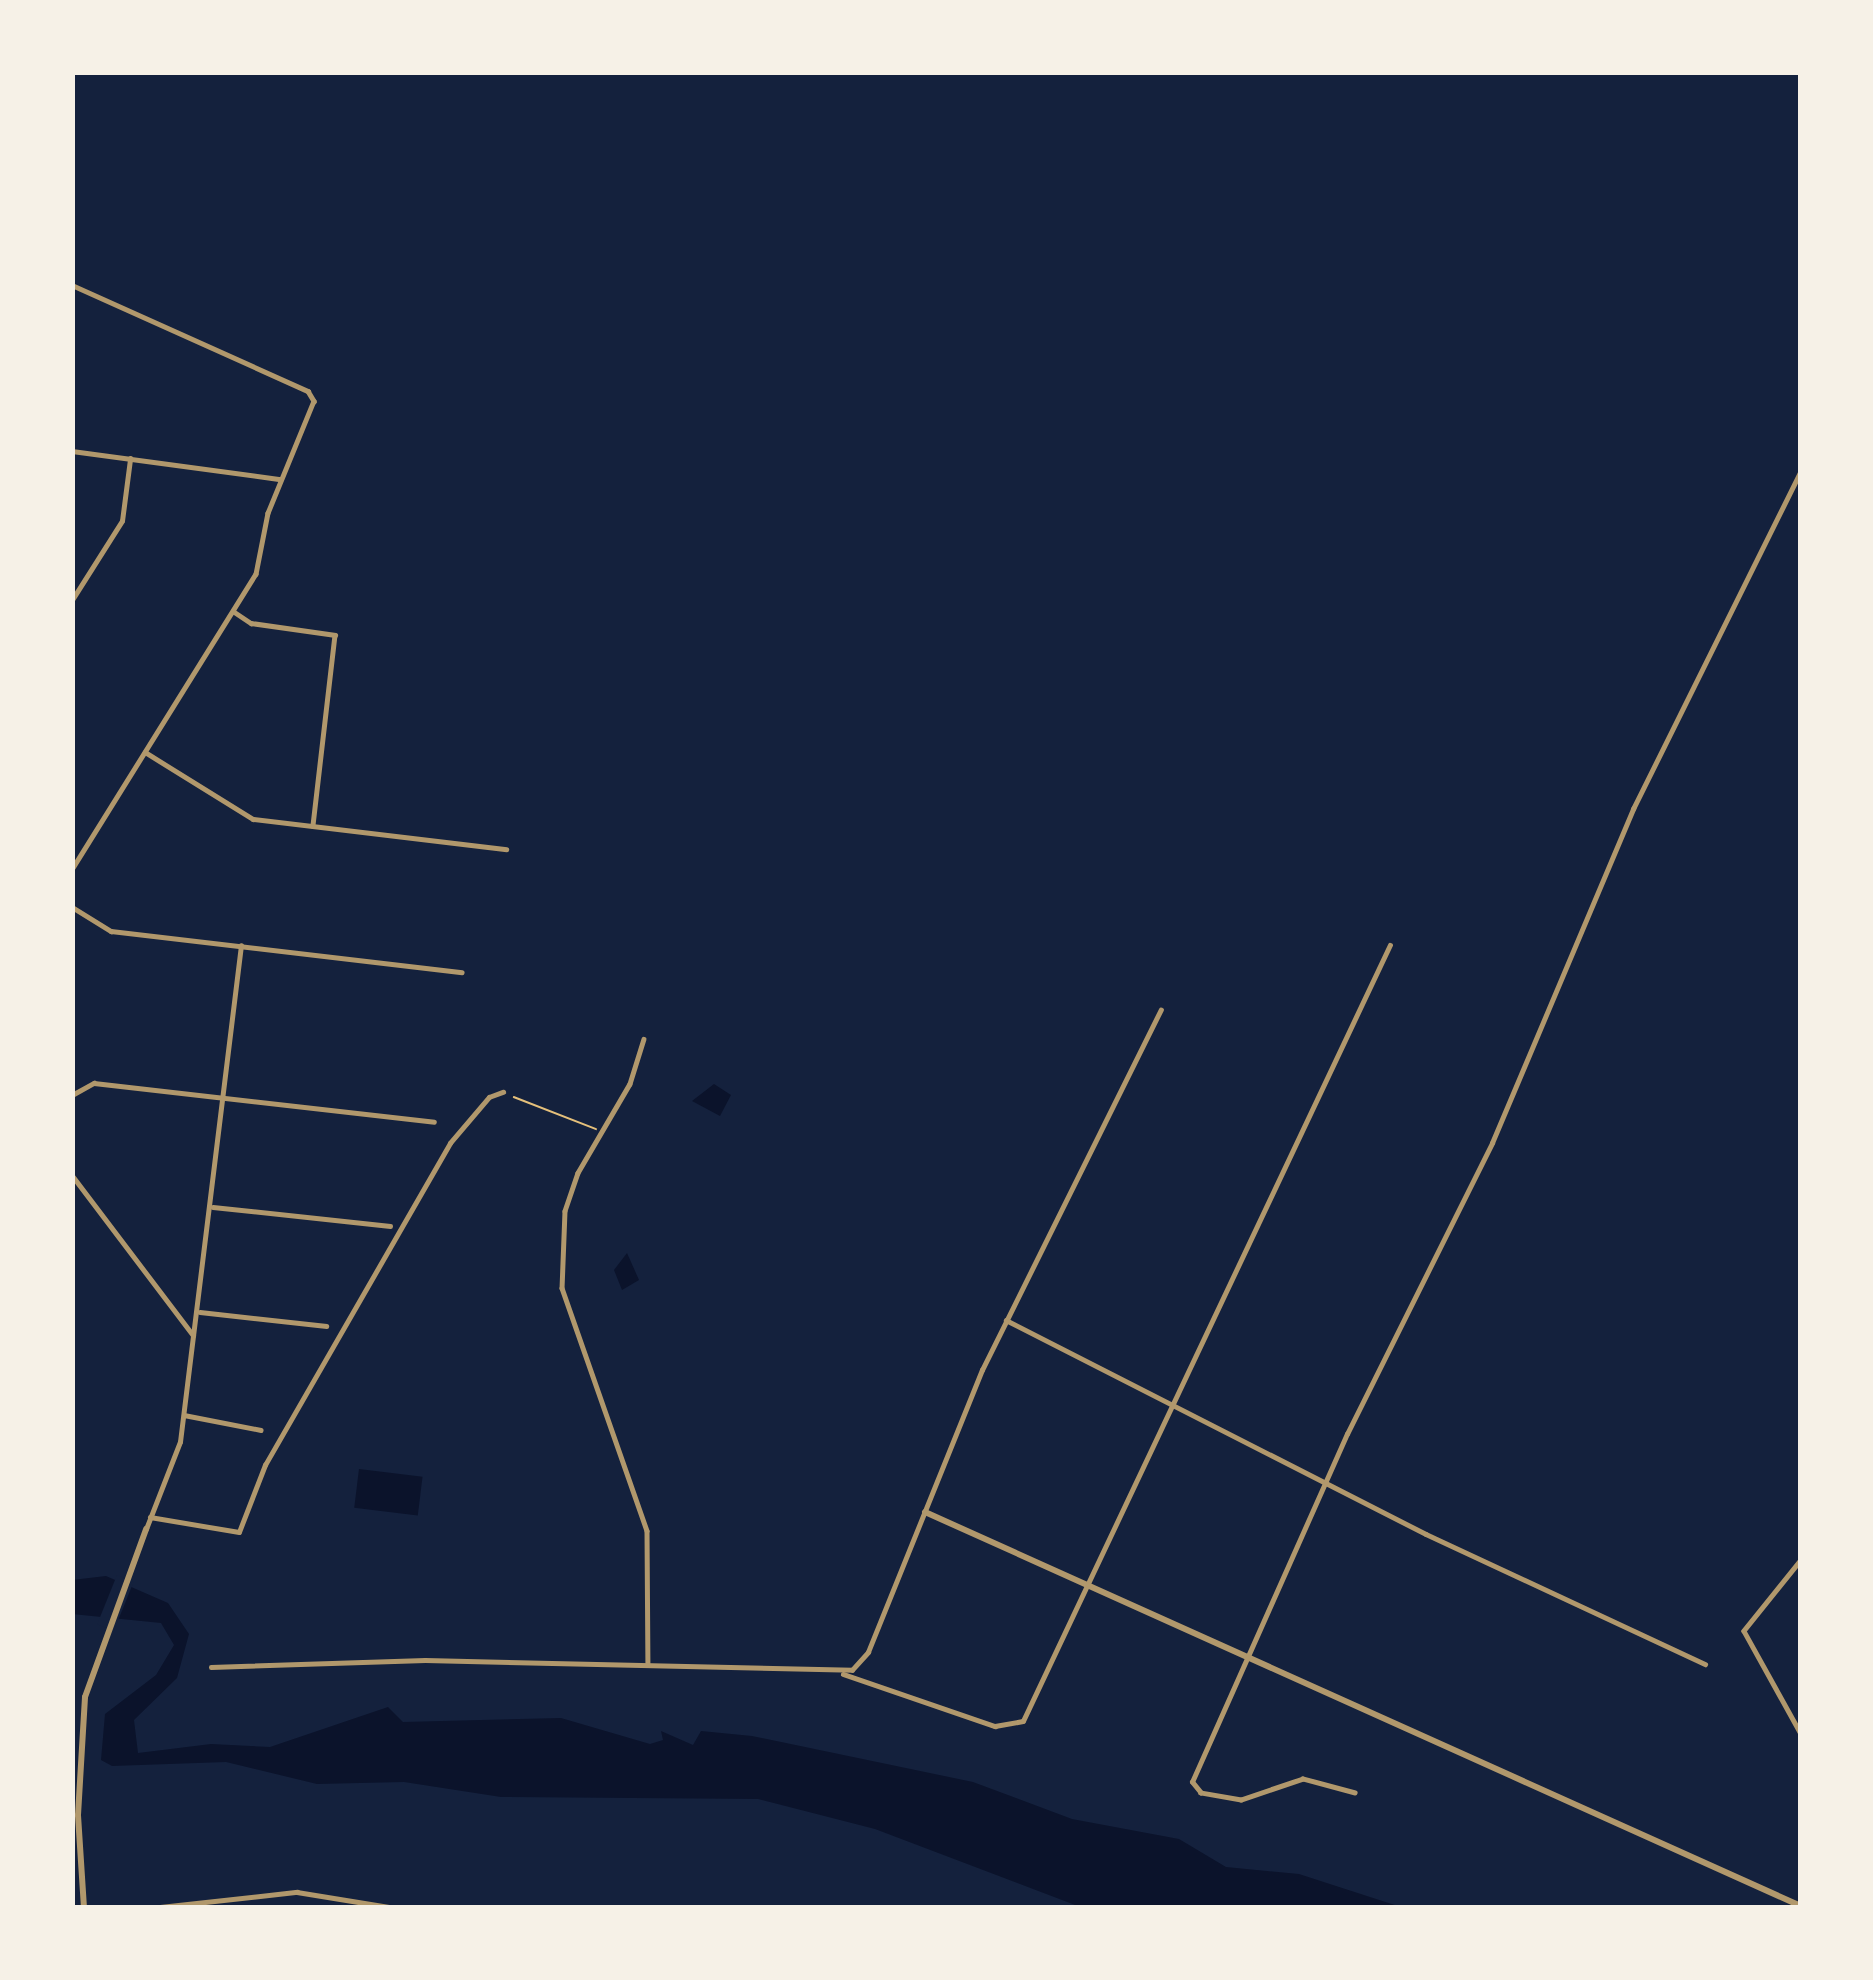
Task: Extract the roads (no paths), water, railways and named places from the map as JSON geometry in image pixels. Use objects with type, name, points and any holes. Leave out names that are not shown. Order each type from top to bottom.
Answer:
[{"type":"street","points":[[72,286],[312,395],[280,479],[256,574],[72,870]]},
{"type":"street","points":[[72,451],[280,479]]},
{"type":"street","points":[[72,600],[122,521],[130,459]]},
{"type":"street","points":[[1355,1793],[1304,1779],[1241,1800],[1193,1785],[1247,1651],[1325,1481],[1492,1143],[1633,809],[1801,471]]},
{"type":"street","points":[[233,610],[251,623],[335,634],[314,826]]},
{"type":"street","points":[[146,752],[253,819],[506,849]]},
{"type":"street","points":[[72,907],[111,931],[462,972]]},
{"type":"street","points":[[211,1667],[648,1663],[843,1674],[995,1726],[1018,1725],[1090,1585],[1390,945]]},
{"type":"street","points":[[84,1908],[82,1717],[100,1641],[146,1529],[183,1415],[200,1312],[242,946]]},
{"type":"street","points":[[843,1674],[868,1652],[925,1512],[927,1489],[1161,1010]]},
{"type":"street","points":[[644,1039],[605,1133],[578,1173],[565,1211],[562,1288],[647,1531],[648,1663]]},
{"type":"street","points":[[72,1095],[94,1083],[434,1122]]},
{"type":"street","points":[[150,1516],[231,1534],[242,1528],[265,1465],[450,1143],[489,1096],[503,1092]]},
{"type":"street","points":[[72,1175],[193,1335]]},
{"type":"street","points":[[213,1207],[390,1226]]},
{"type":"street","points":[[200,1312],[326,1326]]},
{"type":"street","points":[[1006,1320],[1325,1481],[1706,1664]]},
{"type":"street","points":[[183,1415],[261,1430]]},
{"type":"street","points":[[925,1512],[1247,1651],[1801,1906]]},
{"type":"street","points":[[1801,1560],[1744,1631],[1801,1735]]},
{"type":"street","points":[[72,1714],[82,1717]]},
{"type":"street","points":[[151,1908],[297,1892],[395,1908]]},
{"type":"water","points":[[714,1084],[731,1095],[720,1116],[692,1101]]},
{"type":"water","points":[[627,1253],[639,1280],[622,1290],[614,1270]]},
{"type":"water","points":[[359,1469],[423,1477],[418,1516],[354,1508]]},
{"type":"water","points":[[106,1576],[168,1603],[189,1634],[177,1678],[134,1720],[138,1753],[211,1744],[270,1747],[388,1707],[403,1722],[561,1718],[650,1744],[663,1740],[661,1731],[693,1745],[701,1731],[752,1736],[973,1782],[1072,1819],[1179,1839],[1226,1867],[1299,1874],[1404,1908],[1083,1908],[875,1829],[758,1799],[501,1797],[404,1782],[317,1784],[226,1762],[112,1766],[101,1760],[105,1714],[156,1675],[174,1645],[161,1623],[72,1614],[72,1580]]}]
